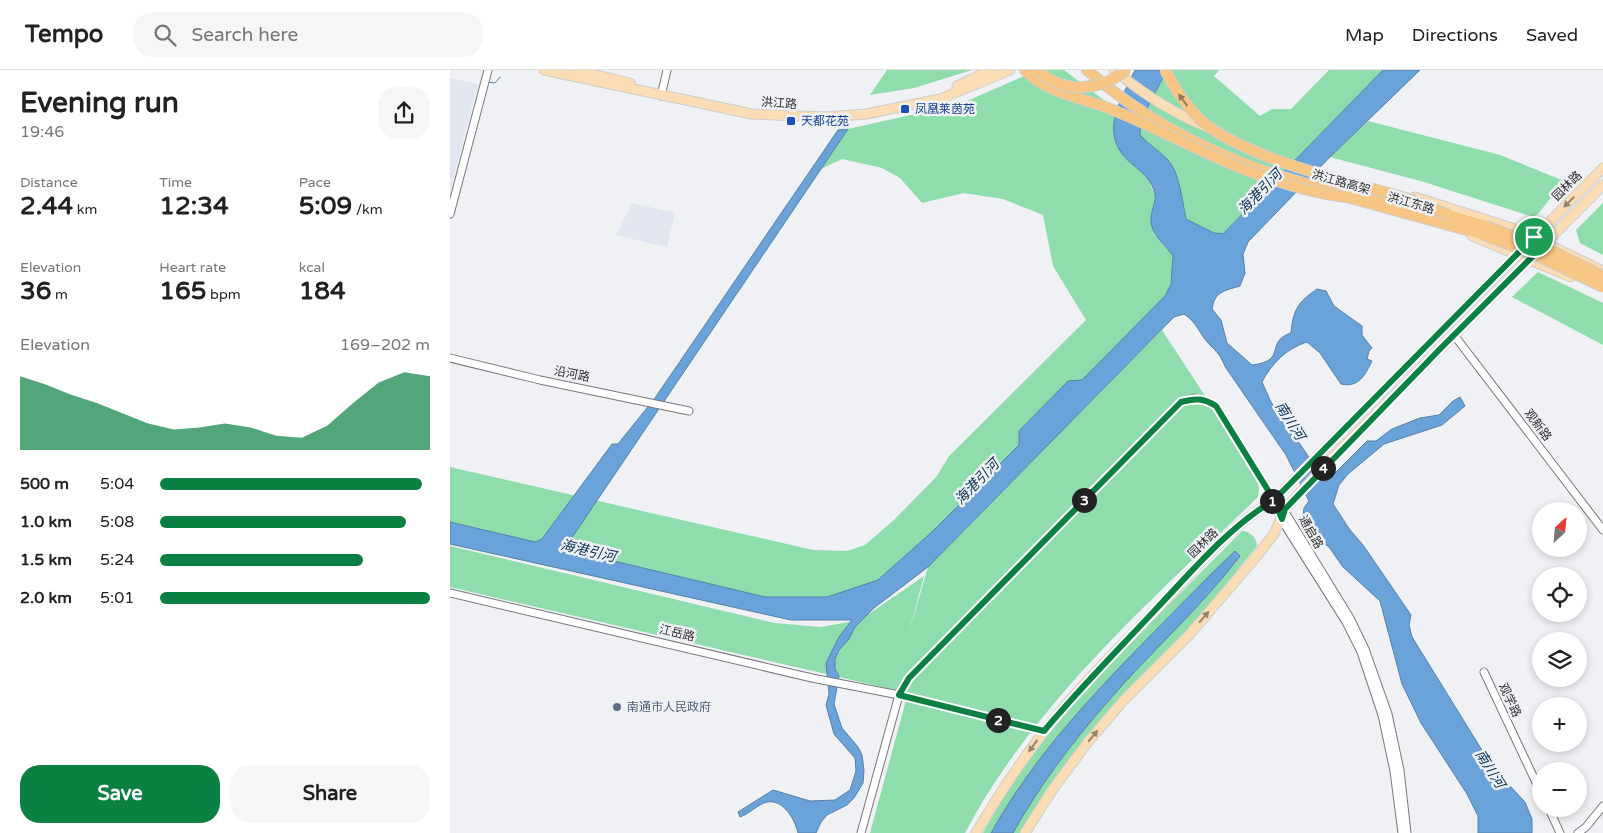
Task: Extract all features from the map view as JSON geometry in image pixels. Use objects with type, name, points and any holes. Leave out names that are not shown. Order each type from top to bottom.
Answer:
[{"type":"highway","points":[[1025,70],[1041,84],[1052,89],[1119,112],[1255,174],[1318,193],[1344,197]]},
{"type":"highway","points":[[1037,70],[1050,81],[1073,88],[1085,88],[1108,82],[1126,70]]},
{"type":"highway","name":"洪江路高架","points":[[1087,70],[1130,102],[1191,139],[1250,166],[1344,197],[1480,234],[1532,253],[1603,287]]},
{"type":"highway","name":"洪江路高架","points":[[1097,70],[1158,115],[1245,158],[1322,184],[1449,215],[1514,235],[1603,276]]},
{"type":"highway","points":[[1165,70],[1172,84],[1189,108],[1217,132],[1281,160],[1401,197],[1449,215]]},
{"type":"main road","name":"洪江路","points":[[544,70],[752,108],[826,112],[863,109],[918,99],[943,92],[991,70]]},
{"type":"main road","name":"洪江路","points":[[575,70],[752,114],[827,118],[866,114],[940,99],[1010,70]]},
{"type":"main road","name":"洪江东路","points":[[1082,70],[1119,99],[1204,149],[1272,178],[1438,224],[1531,259],[1603,291]]},
{"type":"main road","name":"洪江东路","points":[[1114,70],[1184,118],[1284,159],[1445,206],[1547,242],[1603,270]]},
{"type":"main road","name":"园林路","points":[[976,833],[997,797],[1044,731],[1073,696],[1196,568],[1257,510],[1274,500],[1603,168]]},
{"type":"main road","name":"园林路","points":[[1025,833],[1052,789],[1088,742],[1124,700],[1196,627],[1274,534],[1285,509],[1603,185]]},
{"type":"street","points":[[450,214],[488,70]]},
{"type":"street","points":[[662,93],[667,70]]},
{"type":"street","name":"观新路","points":[[1454,335],[1603,530]]},
{"type":"street","name":"沿河路","points":[[450,358],[540,380],[689,411]]},
{"type":"street","points":[[861,833],[899,695],[909,678],[1181,402],[1195,398],[1207,400],[1216,406],[1274,500]]},
{"type":"street","name":"通启路","points":[[1274,500],[1285,509],[1308,551],[1350,618],[1364,649],[1388,714],[1400,770],[1407,833]]},
{"type":"street","name":"通启路","points":[[1274,500],[1282,519],[1346,622],[1360,652],[1382,715],[1394,771],[1402,833]]},
{"type":"street","name":"江岳路","points":[[450,593],[826,681],[899,695],[1044,731]]},
{"type":"street","name":"观学路","points":[[1484,672],[1532,774]]},
{"type":"street","points":[[1578,833],[1586,827],[1603,806]]},
{"type":"street","points":[[1553,817],[1560,833]]},
{"type":"shaded area","points":[[450,78],[478,84],[450,191]]},
{"type":"shaded area","points":[[632,203],[675,213],[667,247],[616,235]]},
{"type":"green space","points":[[887,70],[972,70],[914,88],[870,95]]},
{"type":"green space","points":[[1038,70],[1064,70],[1117,110],[1124,157],[1146,174],[1155,195],[1151,220],[1154,234],[1173,256],[1171,284],[1165,296],[1082,380],[1019,431],[1019,445],[934,530],[878,580],[827,597],[765,597],[450,522],[450,467],[813,550],[847,551],[865,545],[895,519],[937,476],[949,456],[1086,320],[1053,266],[1043,215],[1003,199],[964,193],[922,203],[900,178],[882,168],[842,159],[821,169],[848,129],[960,104]]},
{"type":"green space","points":[[1167,70],[1219,70],[1214,76],[1260,116],[1272,109],[1291,109],[1329,70],[1383,70],[1223,234],[1214,233],[1186,219],[1175,171],[1167,159],[1140,135],[1146,111]]},
{"type":"green space","points":[[1368,121],[1500,155],[1564,181],[1538,214],[1533,217],[1424,182],[1330,157]]},
{"type":"green space","points":[[1603,203],[1603,255],[1580,243],[1576,230]]},
{"type":"green space","points":[[1538,272],[1603,303],[1603,345],[1512,297]]},
{"type":"green space","points":[[1162,330],[1256,474],[1259,489],[1258,497],[1137,614],[1060,696],[993,785],[965,833],[870,833],[908,693],[450,587],[450,546],[775,623],[821,627],[860,620],[924,576],[908,636],[928,567]]},
{"type":"green space","points":[[1242,531],[1248,532],[1256,540],[1257,546],[1190,629],[1138,684],[1022,833],[983,833],[1007,791],[1039,745],[1086,688]]},
{"type":"water","name":"南川河","points":[[1135,70],[1167,70],[1146,111],[1140,135],[1167,159],[1175,171],[1186,219],[1214,233],[1223,234],[1383,70],[1420,70],[1330,157],[1248,242],[1243,254],[1245,273],[1240,286],[1218,295],[1212,309],[1221,320],[1227,343],[1252,365],[1269,360],[1279,341],[1291,333],[1293,318],[1298,307],[1305,298],[1317,289],[1326,291],[1334,306],[1362,326],[1362,335],[1372,348],[1367,359],[1372,361],[1364,375],[1357,382],[1347,385],[1341,384],[1320,353],[1307,342],[1293,348],[1280,358],[1262,382],[1271,402],[1326,482],[1367,441],[1376,441],[1392,429],[1420,418],[1439,415],[1453,401],[1460,397],[1465,406],[1442,425],[1384,444],[1348,474],[1339,485],[1333,504],[1411,615],[1409,625],[1412,637],[1493,768],[1525,802],[1532,819],[1532,833],[1478,833],[1478,816],[1467,794],[1421,723],[1402,684],[1380,601],[1343,567],[1329,547],[1306,532],[1302,523],[1304,508],[1309,501],[1286,455],[1219,355],[1192,321],[1184,314],[1174,317],[928,567],[874,608],[855,627],[835,659],[835,669],[839,676],[834,704],[842,728],[858,747],[862,755],[863,783],[854,798],[847,805],[827,815],[816,833],[798,833],[788,812],[779,804],[773,802],[764,803],[740,817],[738,812],[773,790],[810,801],[835,800],[850,790],[856,771],[855,758],[834,734],[826,705],[829,694],[826,663],[839,637],[852,620],[791,620],[450,544],[450,522],[535,542],[542,539],[612,444],[618,444],[655,398],[838,130],[848,129],[568,546],[572,551],[765,597],[827,597],[878,580],[934,530],[1019,445],[1019,431],[1068,381],[1082,380],[1165,296],[1171,284],[1173,256],[1152,228],[1151,217],[1155,196],[1154,189],[1146,177],[1121,153],[1116,142],[1114,130],[1118,106]]},
{"type":"water","points":[[1235,551],[1240,556],[1224,576],[1121,687],[1079,736],[1044,783],[1013,833],[991,833],[1026,778],[1066,727],[1131,655]]},
{"type":"waterway","points":[[487,82],[495,83],[500,77]]},
{"type":"place","name":"凤凰莱茵苑","points":[[905,109]]},
{"type":"place","name":"天都花苑","points":[[791,121]]},
{"type":"place","name":"南通市人民政府","points":[[617,707]]},
{"type":"route","points":[[1534,237],[1274,500],[1257,510],[1196,568],[1073,696],[1044,731],[899,695],[909,678],[1181,402],[1195,398],[1207,400],[1216,406],[1274,500],[1282,519],[1285,509],[1331,460],[1547,242],[1534,237]]},
{"type":"water label","name":"海港引河","points":[[1260,192]]},
{"type":"water label","name":"海港引河","points":[[977,482]]},
{"type":"water label","name":"海港引河","points":[[588,551]]}]
